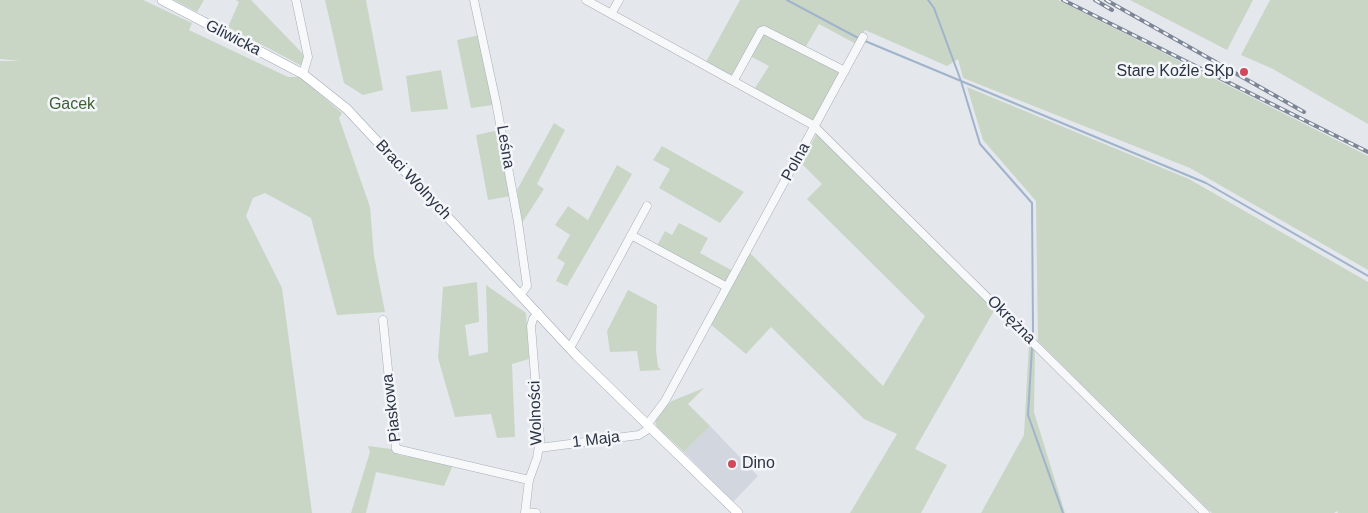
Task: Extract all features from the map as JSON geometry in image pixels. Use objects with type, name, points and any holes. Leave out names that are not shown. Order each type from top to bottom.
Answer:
[{"type":"main road","name":"Gliwicka","points":[[162,0],[303,74]]},
{"type":"main road","name":"Braci Wolnych","points":[[303,74],[352,114],[570,348],[738,513]]},
{"type":"street","points":[[296,0],[308,57],[303,74]]},
{"type":"street","name":"Leśna","points":[[474,0],[496,102],[518,222],[527,286],[521,294]]},
{"type":"street","name":"Polna","points":[[586,0],[734,80],[816,127],[666,400],[649,426]]},
{"type":"street","points":[[611,14],[619,0]]},
{"type":"street","points":[[734,80],[761,31],[764,30],[845,71]]},
{"type":"street","points":[[816,127],[862,39]]},
{"type":"street","name":"Okrężna","points":[[816,127],[1205,513]]},
{"type":"street","points":[[570,348],[647,206]]},
{"type":"street","points":[[631,236],[727,287]]},
{"type":"street","name":"Wolności","points":[[525,513],[530,480],[539,448],[531,326],[533,319],[538,313]]},
{"type":"street","name":"Piaskowa","points":[[383,320],[394,445],[396,448],[530,480]]},
{"type":"street","name":"1 Maja","points":[[539,448],[639,435],[649,426]]},
{"type":"street","points":[[525,513],[536,513]]},
{"type":"shaded area","points":[[710,426],[758,476],[733,502],[684,452]]},
{"type":"green space","name":"Gacek","points":[[0,0],[143,0],[192,23],[189,30],[288,77],[300,77],[342,113],[339,118],[370,207],[374,256],[385,312],[337,315],[311,218],[265,193],[253,198],[246,216],[282,288],[312,513],[0,513],[0,61],[20,61],[0,59]]},
{"type":"green space","points":[[174,0],[204,0],[197,12]]},
{"type":"green space","points":[[236,0],[251,0],[303,54],[304,61],[302,66],[228,27],[239,2]]},
{"type":"green space","points":[[325,0],[366,0],[383,90],[363,95],[344,83]]},
{"type":"green space","points":[[740,0],[1058,0],[1368,156],[1368,270],[1190,168],[963,78],[958,59],[947,66],[865,30],[856,44],[819,24],[805,48],[765,28],[732,78],[706,62]]},
{"type":"green space","points":[[1130,0],[1253,0],[1227,50]]},
{"type":"green space","points":[[1270,0],[1368,0],[1368,124],[1273,69],[1241,55]]},
{"type":"green space","points":[[764,33],[841,73],[816,118],[812,120],[755,88],[769,66],[750,56]]},
{"type":"green space","points":[[480,35],[493,105],[471,108],[457,40]]},
{"type":"green space","points":[[441,70],[448,109],[411,112],[406,76]]},
{"type":"green space","points":[[967,87],[1189,179],[1368,282],[1368,513],[1338,513],[1337,511],[1334,513],[1212,513],[1038,341],[1036,201],[983,140]]},
{"type":"green space","points":[[554,123],[565,130],[537,184],[544,189],[522,223],[517,190]]},
{"type":"green space","points":[[499,130],[511,196],[488,200],[476,135]]},
{"type":"green space","points":[[817,133],[995,309],[915,449],[947,465],[921,513],[850,513],[897,434],[864,419],[771,327],[746,354],[709,323],[749,252],[883,386],[925,316],[807,199],[822,184],[801,163]]},
{"type":"green space","points":[[662,146],[744,192],[720,223],[659,188],[670,169],[653,160]]},
{"type":"green space","points":[[617,165],[632,174],[567,286],[556,281],[565,263],[557,258],[570,235],[555,225],[568,206],[588,220]]},
{"type":"green space","points":[[679,223],[708,238],[700,253],[733,271],[726,283],[657,246],[665,231],[672,235]]},
{"type":"green space","points":[[477,282],[479,322],[465,325],[469,356],[488,352],[486,285],[526,313],[529,359],[512,364],[515,437],[497,438],[491,414],[455,417],[438,358],[443,287]]},
{"type":"green space","points":[[628,290],[657,305],[656,350],[658,367],[661,370],[640,371],[637,351],[610,352],[607,331]]},
{"type":"green space","points":[[1029,343],[1035,348],[1034,412],[1065,513],[981,513],[1024,435]]},
{"type":"green space","points":[[704,388],[688,404],[710,426],[684,452],[657,427],[655,421],[659,412],[672,401]]},
{"type":"green space","points":[[368,446],[391,449],[399,455],[453,465],[444,486],[376,472],[366,513],[351,513],[370,452]]},
{"type":"waterway","points":[[787,0],[860,39]]},
{"type":"waterway","points":[[928,0],[934,8],[961,81],[980,144],[1032,203],[1033,332]]},
{"type":"waterway","points":[[865,41],[1206,183],[1368,276]]},
{"type":"waterway","points":[[1032,348],[1028,415],[1063,513]]},
{"type":"railway","points":[[1063,0],[1368,152]]},
{"type":"railway","points":[[1095,0],[1112,10]]},
{"type":"railway","points":[[1106,0],[1304,112]]},
{"type":"place","name":"Stare Koźle SKp","points":[[1244,72]]},
{"type":"place","name":"Dino","points":[[732,464]]}]
